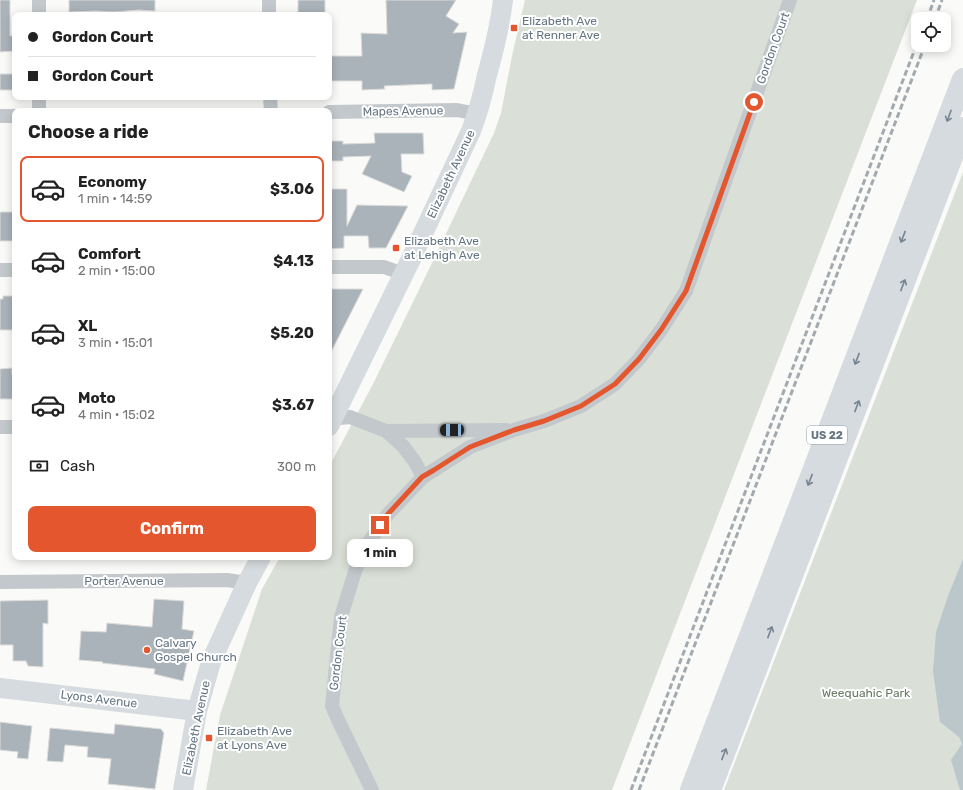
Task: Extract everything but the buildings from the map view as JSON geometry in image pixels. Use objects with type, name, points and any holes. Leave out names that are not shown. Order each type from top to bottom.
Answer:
[{"type":"highway","name":"US 22","points":[[691,790],[963,79]]},
{"type":"highway","name":"US 22","points":[[710,790],[963,128]]},
{"type":"main road","name":"Elizabeth Avenue","points":[[332,417],[404,274],[471,131],[493,54],[503,0]]},
{"type":"main road","name":"Elizabeth Avenue","points":[[183,790],[197,711],[211,662],[260,560]]},
{"type":"main road","name":"Lyons Avenue","points":[[0,688],[197,711]]},
{"type":"street","points":[[39,0],[39,12]]},
{"type":"street","points":[[269,0],[269,12]]},
{"type":"street","name":"Gordon Court","points":[[372,790],[332,706],[341,618],[356,568],[365,548],[388,514],[422,477],[470,447],[514,430],[544,421],[581,406],[615,384],[639,359],[661,330],[686,291],[790,0]]},
{"type":"street","name":"Mapes Avenue","points":[[332,112],[458,110],[477,114]]},
{"type":"street","points":[[0,116],[12,116]]},
{"type":"street","points":[[332,267],[384,267],[404,274]]},
{"type":"street","points":[[0,270],[12,270]]},
{"type":"street","points":[[332,421],[350,417],[386,431],[514,430]]},
{"type":"street","points":[[0,427],[12,427]]},
{"type":"street","points":[[386,431],[411,456],[422,477]]},
{"type":"street","name":"Porter Avenue","points":[[0,582],[227,580],[248,583]]},
{"type":"green space","points":[[525,0],[917,0],[912,12],[911,12],[911,16],[612,790],[206,790],[220,715],[262,589],[278,560],[332,560],[332,461],[373,384],[432,263],[494,133],[501,113]]},
{"type":"green space","name":"Weequahic Park","points":[[963,172],[963,790],[724,790]]},
{"type":"shaded area","points":[[963,559],[963,790],[960,790],[951,760],[962,744],[959,737],[940,722],[933,671],[936,632],[948,596]]},
{"type":"railway","points":[[930,12],[934,0]]},
{"type":"railway","points":[[938,12],[942,0]]},
{"type":"railway","points":[[631,790],[914,52]]},
{"type":"railway","points":[[639,790],[922,52]]},
{"type":"place","name":"Elizabeth Ave at Renner Ave","points":[[514,28]]},
{"type":"place","name":"Elizabeth Ave at Lehigh Ave","points":[[396,248]]},
{"type":"place","name":"Calvary Gospel Church","points":[[147,650]]},
{"type":"place","name":"Elizabeth Ave at Lyons Ave","points":[[209,738]]},
{"type":"route","points":[[380,525],[388,514],[422,477],[470,447],[514,430],[544,421],[581,406],[615,384],[639,359],[661,330],[686,291],[754,102]]}]
